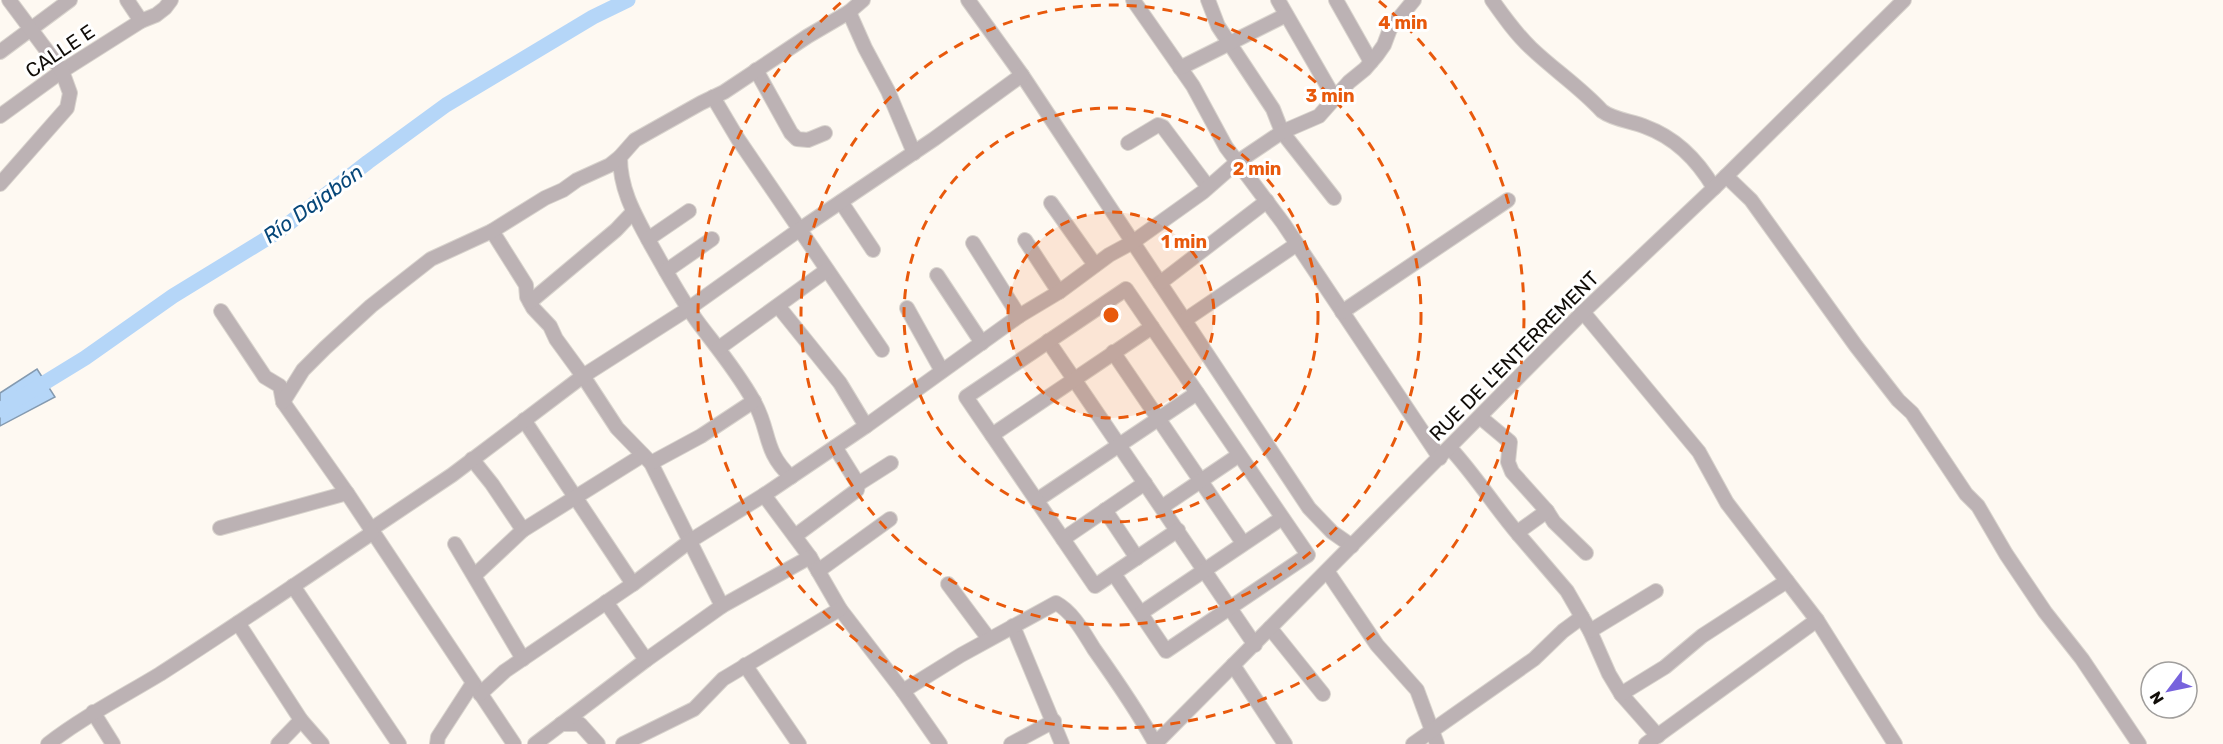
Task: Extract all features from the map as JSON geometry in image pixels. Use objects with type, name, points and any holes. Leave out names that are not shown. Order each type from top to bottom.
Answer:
[{"type":"street","points":[[0,184],[67,108],[70,93],[62,72],[9,0]]},
{"type":"street","points":[[0,52],[70,0]]},
{"type":"street","points":[[127,0],[141,21]]},
{"type":"street","name":"CALLE E","points":[[0,116],[62,72],[141,21],[156,15],[171,0]]},
{"type":"street","points":[[283,402],[303,370],[371,306],[431,259],[492,231],[545,198],[620,158],[635,140],[724,92],[849,12],[863,0]]},
{"type":"street","points":[[968,0],[1022,75],[1310,508],[1332,532],[1352,546]]},
{"type":"street","points":[[1133,0],[1193,86],[1236,162],[1267,201],[1342,312],[1445,453],[1469,470],[1494,507],[1567,591],[1590,631],[1609,674],[1622,694],[1658,736]]},
{"type":"street","points":[[1209,0],[1218,26],[1273,110],[1282,132],[1334,198]]},
{"type":"street","points":[[1278,0],[1335,99]]},
{"type":"street","points":[[1336,0],[1371,62]]},
{"type":"street","points":[[437,744],[438,737],[477,689],[633,584],[690,541],[764,495],[866,426],[1019,316],[1059,292],[1109,255],[1133,242],[1208,187],[1236,162],[1282,132],[1319,116],[1349,82],[1371,62],[1384,45],[1396,20],[1414,0]]},
{"type":"street","points":[[1492,0],[1531,48],[1569,79],[1602,111],[1647,127],[1673,142],[1698,165],[1714,188]]},
{"type":"street","name":"RUE DE L'ENTERREMENT","points":[[1155,744],[1583,312],[1714,188],[1904,0]]},
{"type":"street","points":[[849,12],[888,91],[914,153]]},
{"type":"street","points":[[1180,68],[1287,15]]},
{"type":"street","points":[[756,70],[791,133],[797,139],[808,140],[825,133]]},
{"type":"street","points":[[48,744],[75,723],[159,674],[293,586],[472,459],[583,376],[688,309],[799,230],[914,153],[1022,75]]},
{"type":"street","points":[[713,97],[738,139],[882,350]]},
{"type":"street","points":[[1128,143],[1158,125],[1163,128],[1208,187]]},
{"type":"street","points":[[620,158],[622,182],[633,212],[688,309],[719,348],[754,401],[765,429],[769,448],[779,466],[791,477]]},
{"type":"street","points":[[1726,176],[1752,200],[1856,346],[1898,400],[1912,414],[1966,494],[1978,506],[2006,554],[2045,612],[2082,659],[2139,744]]},
{"type":"street","points":[[1342,312],[1508,200]]},
{"type":"street","points":[[1160,283],[1267,201]]},
{"type":"street","points":[[841,202],[873,250]]},
{"type":"street","points":[[1051,203],[1095,265]]},
{"type":"street","points":[[648,239],[690,211]]},
{"type":"street","points":[[530,302],[616,230],[633,212]]},
{"type":"street","points":[[492,231],[526,285],[533,308],[550,326],[556,339],[617,428],[647,459],[722,606]]},
{"type":"street","points":[[666,271],[712,239]]},
{"type":"street","points":[[1025,240],[1059,292]]},
{"type":"street","points":[[973,243],[1019,316]]},
{"type":"street","points":[[1185,320],[1297,244]]},
{"type":"street","points":[[719,348],[827,270]]},
{"type":"street","points":[[937,275],[982,343]]},
{"type":"street","points":[[1114,574],[1166,651],[1308,555],[1126,289],[966,397],[1095,586],[1178,530]]},
{"type":"street","points":[[778,306],[840,383],[866,426]]},
{"type":"street","points":[[907,308],[942,371]]},
{"type":"street","points":[[221,311],[265,377],[279,386],[283,402],[347,493],[514,744]]},
{"type":"street","points":[[1583,312],[1699,452],[1727,503],[1817,620],[1895,744]]},
{"type":"street","points":[[992,435],[1152,327]]},
{"type":"street","points":[[1048,341],[1255,645]]},
{"type":"street","points":[[1113,352],[1243,543]]},
{"type":"street","points":[[1037,500],[1197,393]]},
{"type":"street","points":[[475,574],[523,530],[647,459],[701,436],[754,401]]},
{"type":"street","points":[[1480,417],[1510,442],[1508,462],[1512,472],[1554,522],[1586,553]]},
{"type":"street","points":[[524,420],[633,584]]},
{"type":"street","points":[[795,536],[857,490],[858,484],[835,447]]},
{"type":"street","points":[[1162,507],[1239,455]]},
{"type":"street","points":[[472,459],[523,530]]},
{"type":"street","points":[[858,484],[891,464]]},
{"type":"street","points":[[1063,539],[1145,483]]},
{"type":"street","points":[[220,528],[347,493]]},
{"type":"street","points":[[764,495],[810,557],[840,609],[903,691],[940,744]]},
{"type":"street","points":[[1105,510],[1137,558]]},
{"type":"street","points":[[1519,535],[1522,529],[1547,511]]},
{"type":"street","points":[[1141,613],[1282,518]]},
{"type":"street","points":[[818,571],[890,519]]},
{"type":"street","points":[[455,544],[475,574],[523,659]]},
{"type":"street","points":[[535,744],[722,606],[810,557]]},
{"type":"street","points":[[1327,571],[1377,645],[1417,690],[1437,744]]},
{"type":"street","points":[[1622,694],[1665,667],[1702,636],[1786,581]]},
{"type":"street","points":[[948,584],[989,639]]},
{"type":"street","points":[[293,586],[399,744]]},
{"type":"street","points":[[1590,631],[1656,591]]},
{"type":"street","points":[[606,602],[646,660]]},
{"type":"street","points":[[903,691],[989,639],[1056,603],[1065,608],[1136,709],[1155,744]]},
{"type":"street","points":[[623,744],[694,709],[723,679],[840,609]]},
{"type":"street","points":[[1413,744],[1431,729],[1498,686],[1534,659],[1563,631],[1582,617]]},
{"type":"street","points":[[1646,744],[1817,620]]},
{"type":"street","points":[[238,623],[301,720],[322,744]]},
{"type":"street","points":[[1013,626],[1062,744]]},
{"type":"street","points":[[1270,628],[1323,694]]},
{"type":"street","points":[[745,665],[799,744]]},
{"type":"street","points":[[1233,665],[1284,744]]},
{"type":"street","points":[[93,712],[113,744]]},
{"type":"street","points":[[279,744],[301,720]]},
{"type":"street","points":[[1011,744],[1054,721]]},
{"type":"street","points":[[561,724],[580,724],[598,744]]},
{"type":"water","points":[[37,369],[55,397],[0,426],[0,393]]},
{"type":"waterway","name":"Río Dajabón","points":[[0,410],[85,358],[173,296],[279,231],[446,105],[593,17],[628,0]]}]
